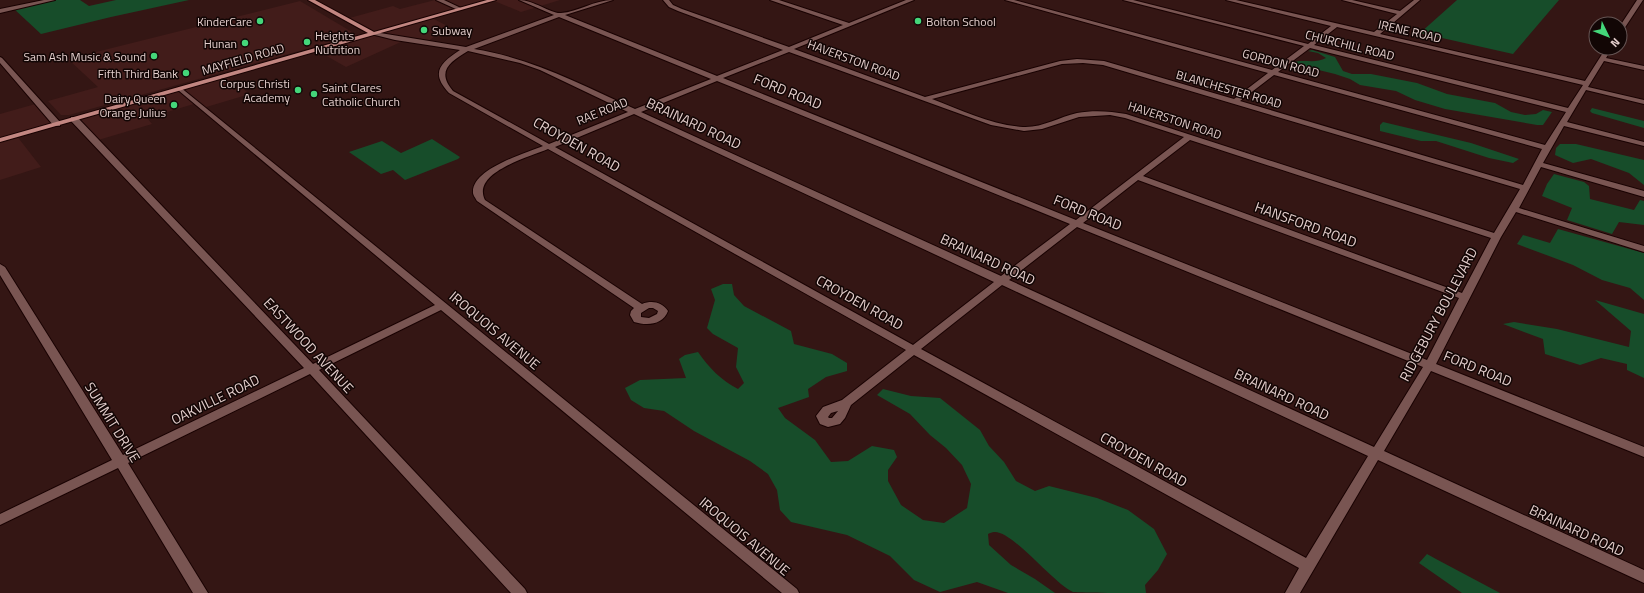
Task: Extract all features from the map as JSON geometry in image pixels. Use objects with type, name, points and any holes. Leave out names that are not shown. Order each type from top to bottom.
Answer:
[{"type":"main road","name":"BRAINARD ROAD","points":[[310,0],[374,34]]},
{"type":"main road","name":"MAYFIELD ROAD","points":[[0,140],[493,0]]},
{"type":"street","points":[[0,11],[52,0]]},
{"type":"street","points":[[439,0],[460,9]]},
{"type":"street","name":"FORD ROAD","points":[[522,0],[1076,224],[1430,364],[1644,452]]},
{"type":"street","points":[[467,49],[516,29],[610,0]]},
{"type":"street","name":"HAVERSTON ROAD","points":[[666,0],[671,6],[680,10],[991,123],[1024,129],[1039,127],[1078,115],[1110,113],[1126,116],[1496,237]]},
{"type":"street","points":[[773,0],[849,25]]},
{"type":"street","points":[[893,0],[904,3]]},
{"type":"street","name":"RAE ROAD","points":[[640,307],[515,224],[478,197],[477,194],[479,184],[488,173],[503,165],[911,0]]},
{"type":"street","name":"GORDON ROAD","points":[[1008,0],[1547,148]]},
{"type":"street","name":"CHURCHILL ROAD","points":[[1126,0],[1570,111]]},
{"type":"street","name":"IRENE ROAD","points":[[1229,0],[1376,34],[1586,86],[1644,102]]},
{"type":"street","points":[[1345,0],[1401,13]]},
{"type":"street","points":[[1376,34],[1417,0]]},
{"type":"street","points":[[1628,19],[1640,0]]},
{"type":"street","points":[[1235,102],[1336,25]]},
{"type":"street","name":"BRAINARD ROAD","points":[[374,34],[414,42],[467,49],[504,56],[534,65],[1001,281],[1376,452],[1644,577]]},
{"type":"street","name":"CROYDEN ROAD","points":[[467,49],[456,55],[442,69],[440,77],[444,85],[451,92],[914,350],[1308,566]]},
{"type":"street","name":"RIDGEBURY BOULEVARD","points":[[1292,593],[1430,364],[1496,237],[1514,209],[1547,148],[1604,56]]},
{"type":"street","points":[[0,59],[57,124]]},
{"type":"street","points":[[1602,59],[1644,68]]},
{"type":"street","name":"BLANCHESTER ROAD","points":[[924,98],[1074,60],[1104,63],[1525,188]]},
{"type":"street","name":"IROQUOIS AVENUE","points":[[180,89],[792,593]]},
{"type":"street","name":"EASTWOOD AVENUE","points":[[74,119],[312,368],[520,593]]},
{"type":"street","points":[[1562,123],[1644,144]]},
{"type":"street","points":[[846,403],[1001,281],[1190,137]]},
{"type":"street","points":[[1538,164],[1644,194]]},
{"type":"street","name":"HANSFORD ROAD","points":[[1138,177],[1465,297]]},
{"type":"street","points":[[1514,209],[1644,249]]},
{"type":"street","name":"SUMMIT DRIVE","points":[[0,267],[201,593]]},
{"type":"street","name":"OAKVILLE ROAD","points":[[0,520],[443,305]]},
{"type":"shaded area","points":[[435,0],[492,0],[432,18],[455,30],[438,34],[424,44],[403,41],[346,67],[316,50],[373,34],[346,19],[393,6],[400,9]]},
{"type":"shaded area","points":[[492,0],[560,0],[521,12]]},
{"type":"shaded area","points":[[300,1],[357,35],[69,115],[61,115],[48,101],[98,87],[68,59]]},
{"type":"shaded area","points":[[225,76],[250,94],[203,108],[197,103],[147,118],[152,124],[95,141],[74,119]]},
{"type":"shaded area","points":[[39,103],[57,124],[16,135],[41,167],[0,180],[0,114]]},
{"type":"green space","points":[[52,0],[80,0],[89,6],[116,0],[189,0],[41,34],[13,8]]},
{"type":"green space","points":[[1457,0],[1559,0],[1513,54],[1420,33]]},
{"type":"green space","points":[[1312,50],[1335,57],[1343,71],[1352,74],[1371,74],[1417,83],[1447,94],[1495,103],[1511,112],[1525,115],[1536,114],[1543,110],[1552,112],[1543,125],[1537,125],[1445,109],[1415,100],[1396,91],[1360,85],[1350,79],[1335,74],[1294,64],[1294,62],[1298,61],[1318,61],[1326,58],[1318,53],[1308,51]]},
{"type":"green space","points":[[1592,108],[1644,121],[1644,128],[1592,113],[1590,111]]},
{"type":"green space","points":[[1383,122],[1471,143],[1519,159],[1513,163],[1489,158],[1436,141],[1421,141],[1380,131],[1380,125]]},
{"type":"green space","points":[[432,139],[460,157],[405,180],[393,170],[381,174],[349,152],[382,141],[401,153]]},
{"type":"green space","points":[[1560,144],[1576,144],[1644,160],[1644,185],[1629,173],[1591,159],[1573,163],[1555,155],[1556,148]]},
{"type":"green space","points":[[1554,174],[1584,182],[1589,186],[1590,199],[1634,210],[1640,200],[1644,201],[1644,225],[1619,222],[1612,234],[1567,220],[1572,208],[1542,196],[1547,184]]},
{"type":"green space","points":[[1558,229],[1644,253],[1644,300],[1630,288],[1602,280],[1573,265],[1517,244],[1523,235],[1550,243]]},
{"type":"green space","points":[[723,284],[732,284],[734,295],[744,306],[791,331],[794,344],[832,354],[847,363],[847,371],[826,377],[808,389],[809,397],[778,408],[785,418],[815,440],[831,462],[848,461],[872,446],[894,450],[897,457],[888,470],[888,481],[901,505],[923,520],[944,523],[967,508],[971,484],[962,465],[910,414],[877,395],[883,389],[911,396],[940,398],[980,430],[989,446],[1004,462],[1016,481],[1035,491],[1049,486],[1097,498],[1128,510],[1154,529],[1167,554],[1158,570],[1145,585],[1146,593],[1073,592],[1055,579],[1011,539],[994,532],[988,534],[989,545],[1011,565],[1055,593],[1008,593],[977,582],[940,592],[914,580],[890,556],[847,535],[791,522],[780,510],[777,490],[768,474],[750,461],[694,431],[664,411],[644,408],[631,400],[625,388],[640,380],[686,378],[679,359],[685,355],[698,352],[706,363],[726,382],[738,389],[744,383],[736,367],[738,348],[713,334],[707,328],[715,300],[711,289]]},
{"type":"green space","points":[[1595,300],[1644,314],[1644,378],[1627,370],[1627,364],[1601,358],[1580,365],[1545,354],[1543,339],[1503,324],[1514,322],[1557,329],[1629,347],[1631,331]]},
{"type":"green space","points":[[1427,554],[1500,593],[1462,593],[1419,563]]},
{"type":"place","name":"KinderCare","points":[[260,21]]},
{"type":"place","name":"Bolton School","points":[[918,21]]},
{"type":"place","name":"Subway","points":[[424,30]]},
{"type":"place","name":"Heights Nutrition","points":[[307,42]]},
{"type":"place","name":"Hunan","points":[[245,43]]},
{"type":"place","name":"Sam Ash Music & Sound","points":[[154,56]]},
{"type":"place","name":"Fifth Third Bank","points":[[186,73]]},
{"type":"place","name":"Corpus Christi Academy","points":[[298,90]]},
{"type":"place","name":"Saint Clares Catholic Church","points":[[314,94]]},
{"type":"place","name":"Dairy Queen Orange Julius","points":[[174,105]]}]
